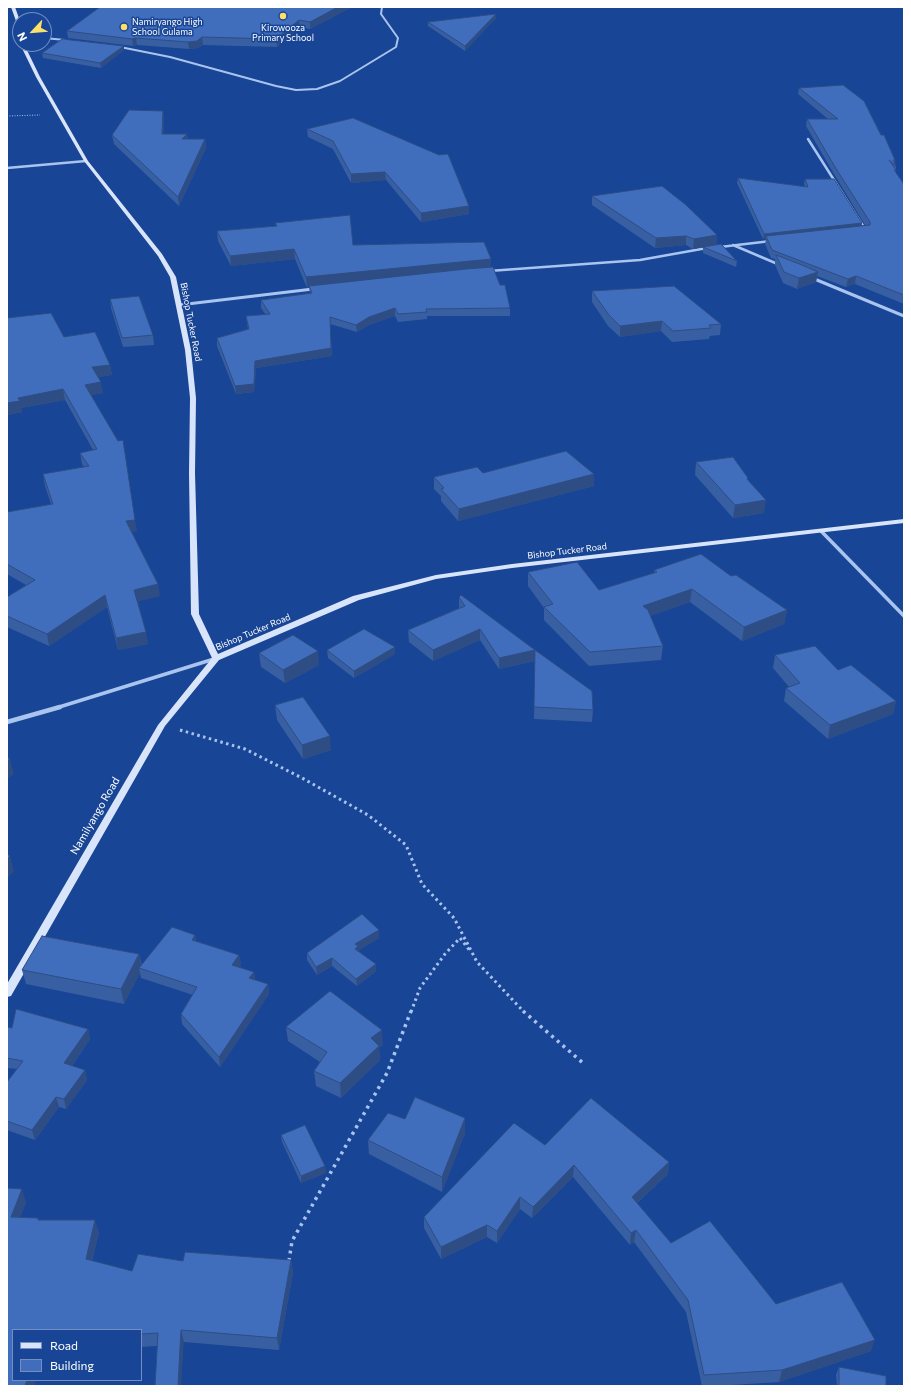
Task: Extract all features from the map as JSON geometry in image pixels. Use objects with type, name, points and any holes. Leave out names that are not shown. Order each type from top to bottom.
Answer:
[{"type":"main road","name":"Bishop Tucker Road","points":[[26,52],[59,115],[86,161],[160,255],[173,277],[188,350],[193,398],[192,473],[195,614],[216,658],[356,598],[436,577],[512,566],[904,521]]},
{"type":"main road","name":"Namilyango Road","points":[[7,993],[162,725],[216,658]]},
{"type":"street","points":[[119,47],[170,57],[276,86],[296,90],[317,89],[340,81],[396,47],[398,38],[381,14],[382,7]]},
{"type":"street","points":[[52,39],[66,40]]},
{"type":"street","points":[[808,139],[864,226],[866,231],[864,232]]},
{"type":"street","points":[[7,168],[86,161]]},
{"type":"street","points":[[485,271],[640,260],[732,245],[777,241]]},
{"type":"street","points":[[732,245],[784,266]]},
{"type":"street","points":[[806,275],[904,316]]},
{"type":"street","points":[[179,305],[314,289]]},
{"type":"street","points":[[821,531],[904,616]]},
{"type":"street","points":[[7,722],[101,695],[216,658]]},
{"type":"path","points":[[7,116],[59,115]]},
{"type":"path","points":[[162,725],[244,749],[302,778],[368,815],[406,845],[422,884],[454,918],[477,962]]},
{"type":"path","points":[[289,1261],[292,1241],[387,1073],[420,988],[445,954],[460,938],[477,962],[525,1013],[583,1063]]},
{"type":"building","points":[[100,7],[338,7],[310,22],[299,20],[276,39],[202,37],[197,41],[188,42],[136,38],[132,39],[67,31]]},
{"type":"building","points":[[496,14],[465,46],[428,22]]},
{"type":"building","points":[[62,39],[124,46],[100,63],[42,53],[52,52],[52,46]]},
{"type":"building","points":[[843,85],[864,101],[881,135],[884,135],[895,160],[893,160],[896,166],[889,160],[904,184],[904,295],[856,276],[848,279],[772,250],[766,236],[870,225],[870,222],[807,119],[838,119],[799,88]]},
{"type":"building","points":[[129,110],[163,111],[162,134],[187,134],[182,139],[205,139],[178,197],[112,135]]},
{"type":"building","points":[[353,118],[439,155],[448,154],[469,206],[421,213],[385,172],[351,174],[333,141],[307,129]]},
{"type":"building","points":[[738,178],[808,187],[805,179],[834,179],[862,223],[764,234]]},
{"type":"building","points":[[662,186],[686,205],[717,235],[694,239],[686,236],[656,238],[592,196]]},
{"type":"building","points":[[350,215],[353,245],[484,242],[491,259],[306,277],[294,249],[230,256],[217,231],[277,226],[275,223]]},
{"type":"building","points":[[721,244],[737,261],[703,247]]},
{"type":"building","points":[[776,255],[818,272],[799,278],[784,272]]},
{"type":"building","points":[[493,267],[500,285],[505,285],[510,308],[426,309],[427,312],[398,314],[395,308],[369,317],[356,325],[330,317],[331,348],[255,361],[254,384],[235,386],[217,338],[249,329],[246,316],[270,314],[261,300],[312,293],[309,286]]},
{"type":"building","points":[[674,286],[721,324],[709,325],[711,328],[673,331],[662,321],[620,326],[609,315],[592,291]]},
{"type":"building","points":[[139,296],[153,335],[122,338],[110,299]]},
{"type":"building","points":[[51,313],[64,337],[95,332],[110,365],[92,367],[101,382],[85,385],[118,441],[123,440],[135,520],[126,521],[158,584],[134,590],[146,632],[116,638],[105,595],[47,634],[7,616],[7,597],[35,580],[7,564],[7,512],[53,504],[43,474],[89,466],[80,453],[97,449],[63,389],[18,398],[20,401],[7,403],[7,318]]},
{"type":"building","points":[[566,451],[594,474],[459,509],[441,489],[444,488],[434,477],[477,467],[483,473]]},
{"type":"building","points":[[733,457],[748,478],[747,479],[766,500],[735,505],[696,462]]},
{"type":"building","points":[[701,554],[731,576],[736,575],[787,610],[744,627],[692,589],[643,606],[648,610],[663,646],[590,652],[544,607],[553,604],[528,572],[577,562],[599,590],[657,572],[654,570]]},
{"type":"building","points":[[461,595],[535,650],[499,658],[480,629],[433,650],[408,630],[465,606],[459,597]]},
{"type":"building","points":[[364,629],[395,647],[354,671],[327,650]]},
{"type":"building","points":[[293,635],[318,651],[283,670],[259,653]]},
{"type":"building","points":[[815,646],[838,670],[851,665],[896,701],[830,725],[786,688],[800,683],[775,655]]},
{"type":"building","points":[[535,650],[592,691],[593,710],[534,707]]},
{"type":"building","points":[[303,697],[330,736],[302,745],[275,705]]},
{"type":"building","points":[[362,914],[379,930],[355,944],[358,946],[355,949],[376,964],[356,979],[332,958],[316,967],[307,953]]},
{"type":"building","points":[[172,927],[195,935],[192,940],[239,955],[232,965],[254,972],[249,978],[268,984],[219,1057],[181,1014],[197,987],[139,968]]},
{"type":"building","points":[[42,936],[139,954],[121,989],[22,970]]},
{"type":"building","points":[[330,991],[382,1030],[371,1038],[379,1046],[340,1083],[314,1071],[327,1052],[286,1027]]},
{"type":"building","points":[[16,1009],[88,1029],[64,1063],[85,1070],[64,1099],[56,1097],[32,1130],[7,1121],[7,1082],[23,1061],[7,1058],[7,1027],[12,1028]]},
{"type":"building","points":[[415,1097],[465,1118],[442,1177],[368,1140],[388,1113],[405,1119]]},
{"type":"building","points":[[591,1098],[669,1162],[632,1197],[671,1243],[710,1221],[776,1304],[842,1282],[875,1340],[782,1370],[704,1375],[688,1300],[636,1230],[631,1233],[574,1165],[533,1207],[520,1197],[497,1231],[487,1225],[441,1247],[424,1217],[514,1123],[545,1145]]},
{"type":"building","points":[[305,1125],[325,1166],[301,1176],[281,1135]]},
{"type":"building","points":[[7,1188],[22,1189],[11,1217],[38,1218],[38,1220],[95,1220],[86,1259],[132,1271],[138,1254],[183,1261],[185,1252],[291,1260],[277,1338],[181,1330],[178,1386],[155,1386],[158,1333],[142,1334],[142,1329],[12,1329],[12,1381],[27,1381],[25,1386],[7,1386]]},
{"type":"building","points":[[839,1367],[886,1376],[886,1386],[839,1386]]},
{"type":"place","name":"Kirowooza Primary School","points":[[283,16]]},
{"type":"place","name":"Namiryango High School Gulama","points":[[124,27]]}]
